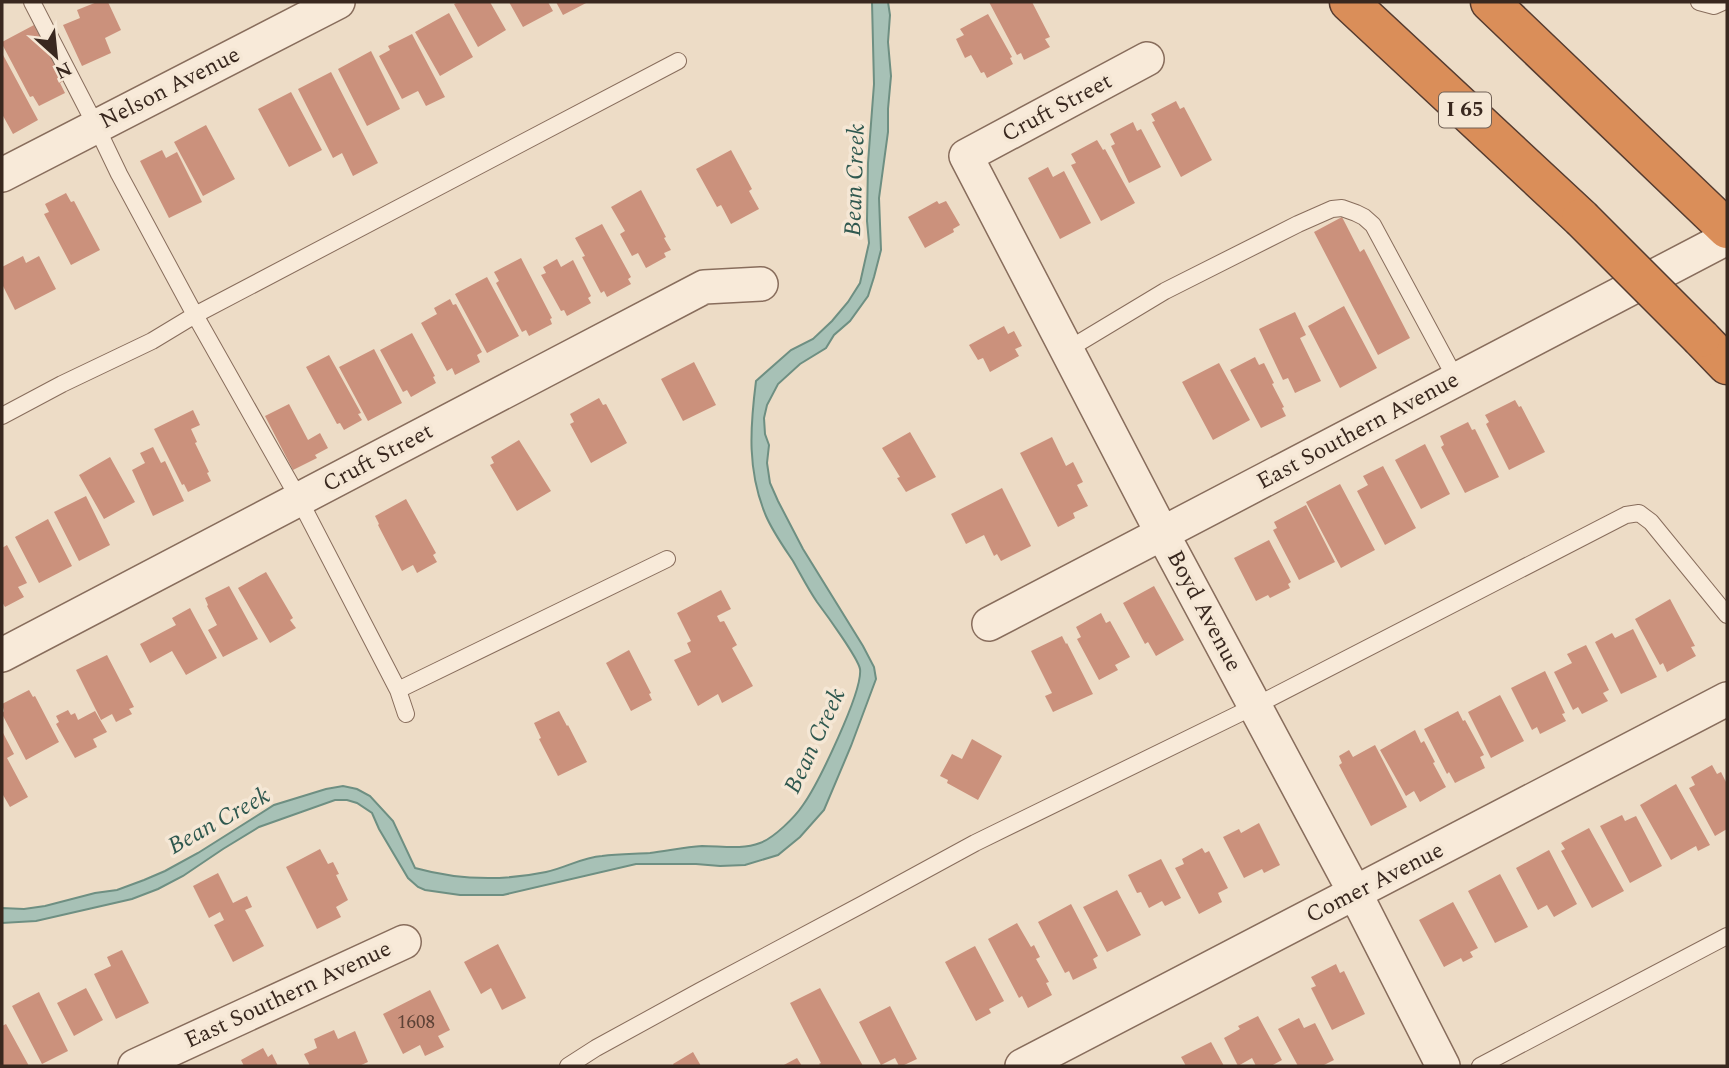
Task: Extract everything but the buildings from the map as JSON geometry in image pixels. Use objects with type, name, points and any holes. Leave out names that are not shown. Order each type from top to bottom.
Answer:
[{"type":"highway","name":"I 65","points":[[1349,2],[1581,218],[1727,365]]},
{"type":"highway","points":[[1490,2],[1727,229]]},
{"type":"street","name":"Nelson Avenue","points":[[2,175],[338,2]]},
{"type":"street","name":"Cruft Street","points":[[966,156],[1147,59]]},
{"type":"street","name":"Boyd Avenue","points":[[966,156],[1443,1066]]},
{"type":"street","name":"East Southern Avenue","points":[[989,624],[1727,238]]},
{"type":"street","name":"Cruft Street","points":[[2,655],[704,287],[761,284]]},
{"type":"street","name":"Comer Avenue","points":[[1022,1066],[1727,699]]},
{"type":"street","name":"East Southern Avenue","points":[[135,1066],[404,942]]},
{"type":"lane","points":[[32,2],[195,315],[299,499],[398,690],[406,714]]},
{"type":"lane","points":[[1699,2],[1714,6],[1723,2]]},
{"type":"lane","points":[[2,416],[152,341],[195,315],[678,61]]},
{"type":"lane","points":[[1067,350],[1164,291],[1298,224],[1332,209],[1342,208],[1364,217],[1373,225],[1456,379]]},
{"type":"lane","points":[[576,1064],[596,1048],[975,843],[1255,706],[1626,515],[1639,513],[1651,522],[1727,615]]},
{"type":"lane","points":[[398,690],[667,559]]},
{"type":"lane","points":[[1480,1066],[1727,936]]},
{"type":"shaded area","name":"Bean Creek","points":[[872,2],[888,2],[891,76],[888,132],[879,198],[881,250],[874,277],[868,296],[826,348],[800,364],[778,384],[767,405],[764,418],[769,445],[767,463],[770,483],[803,549],[863,646],[874,667],[876,679],[824,810],[800,837],[778,855],[745,865],[636,864],[503,895],[460,895],[418,887],[408,878],[372,813],[357,803],[335,800],[259,827],[183,876],[132,899],[36,921],[2,923],[2,908],[45,906],[117,890],[165,871],[274,805],[343,786],[370,796],[393,821],[415,868],[464,877],[530,875],[608,855],[702,846],[753,845],[766,840],[790,821],[810,794],[828,759],[854,697],[860,669],[766,516],[753,466],[754,398],[756,381],[791,350],[813,339],[848,302],[860,283],[869,243],[868,163],[874,84]]}]
